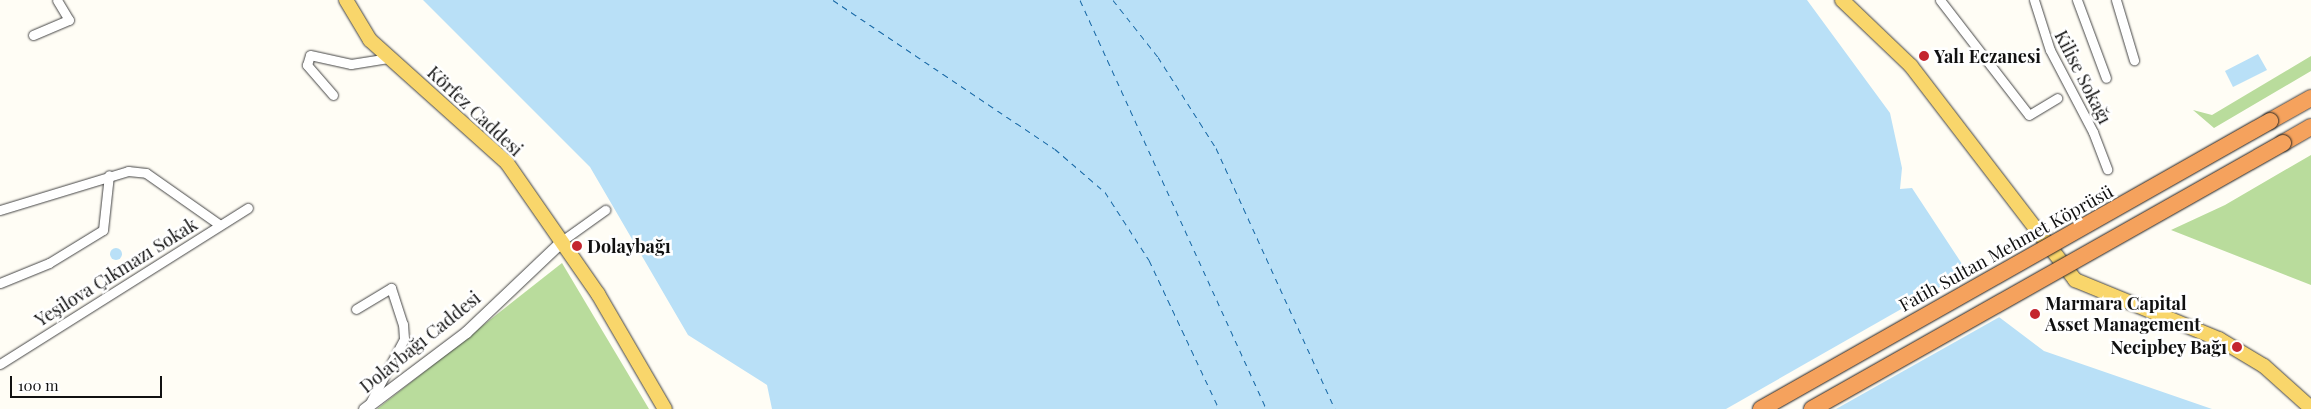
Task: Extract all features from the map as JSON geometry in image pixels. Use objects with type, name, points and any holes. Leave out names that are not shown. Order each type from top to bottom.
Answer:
[{"type":"highway","name":"Fatih Sultan Mehmet Köprüsü","points":[[1761,409],[2311,98]]},
{"type":"highway","points":[[1812,409],[2311,127]]},
{"type":"main road","name":"Körfez Caddesi","points":[[346,0],[363,32],[507,163],[563,240],[665,409]]},
{"type":"main road","points":[[1842,0],[1911,66],[2075,280],[2219,339],[2264,366],[2311,408]]},
{"type":"street","points":[[33,35],[69,20],[57,0]]},
{"type":"street","points":[[1940,0],[2029,115],[2057,98]]},
{"type":"street","name":"Kilise Sokağı","points":[[2034,0],[2050,50],[2093,132],[2107,169]]},
{"type":"street","points":[[2077,0],[2106,78]]},
{"type":"street","points":[[2116,0],[2134,60]]},
{"type":"street","points":[[333,95],[307,65],[310,55],[352,64],[390,58]]},
{"type":"street","points":[[0,210],[108,175],[146,173],[220,226]]},
{"type":"street","points":[[0,283],[49,263],[102,230],[108,175]]},
{"type":"street","name":"Yeşilova Çıkmazı Sokak","points":[[0,364],[248,208]]},
{"type":"street","points":[[563,240],[605,210]]},
{"type":"street","name":"Dolaybağı Caddesi","points":[[367,406],[466,332],[563,240]]},
{"type":"street","points":[[356,309],[391,288],[403,324],[404,339],[367,406]]},
{"type":"green space","points":[[2311,56],[2311,71],[2214,128],[2193,110],[2212,115]]},
{"type":"green space","points":[[2311,155],[2311,285],[2171,230],[2225,205]]},
{"type":"green space","points":[[562,263],[649,409],[377,409]]},
{"type":"water","points":[[423,0],[1807,0],[1890,113],[1902,168],[1900,189],[1912,188],[1995,314],[2044,351],[2212,409],[772,409],[767,385],[688,335],[590,167]]},
{"type":"water","points":[[2258,54],[2267,70],[2233,87],[2225,71]]},
{"type":"water","points":[[116,248],[122,254],[116,260],[110,254]]},
{"type":"pier","points":[[1968,271],[2003,315],[1836,409],[1726,409]]},
{"type":"ferry route","points":[[833,0],[1055,149],[1105,192],[1149,260],[1219,409]]},
{"type":"ferry route","points":[[1080,0],[1266,409]]},
{"type":"ferry route","points":[[1113,0],[1158,57],[1216,148],[1335,409]]},
{"type":"place","name":"Yalı Eczanesi","points":[[1924,56]]},
{"type":"place","name":"Dolaybağı","points":[[577,246]]},
{"type":"place","name":"Marmara Capital Asset Management","points":[[2035,314]]},
{"type":"place","name":"Necipbey Bağı","points":[[2237,347]]}]
